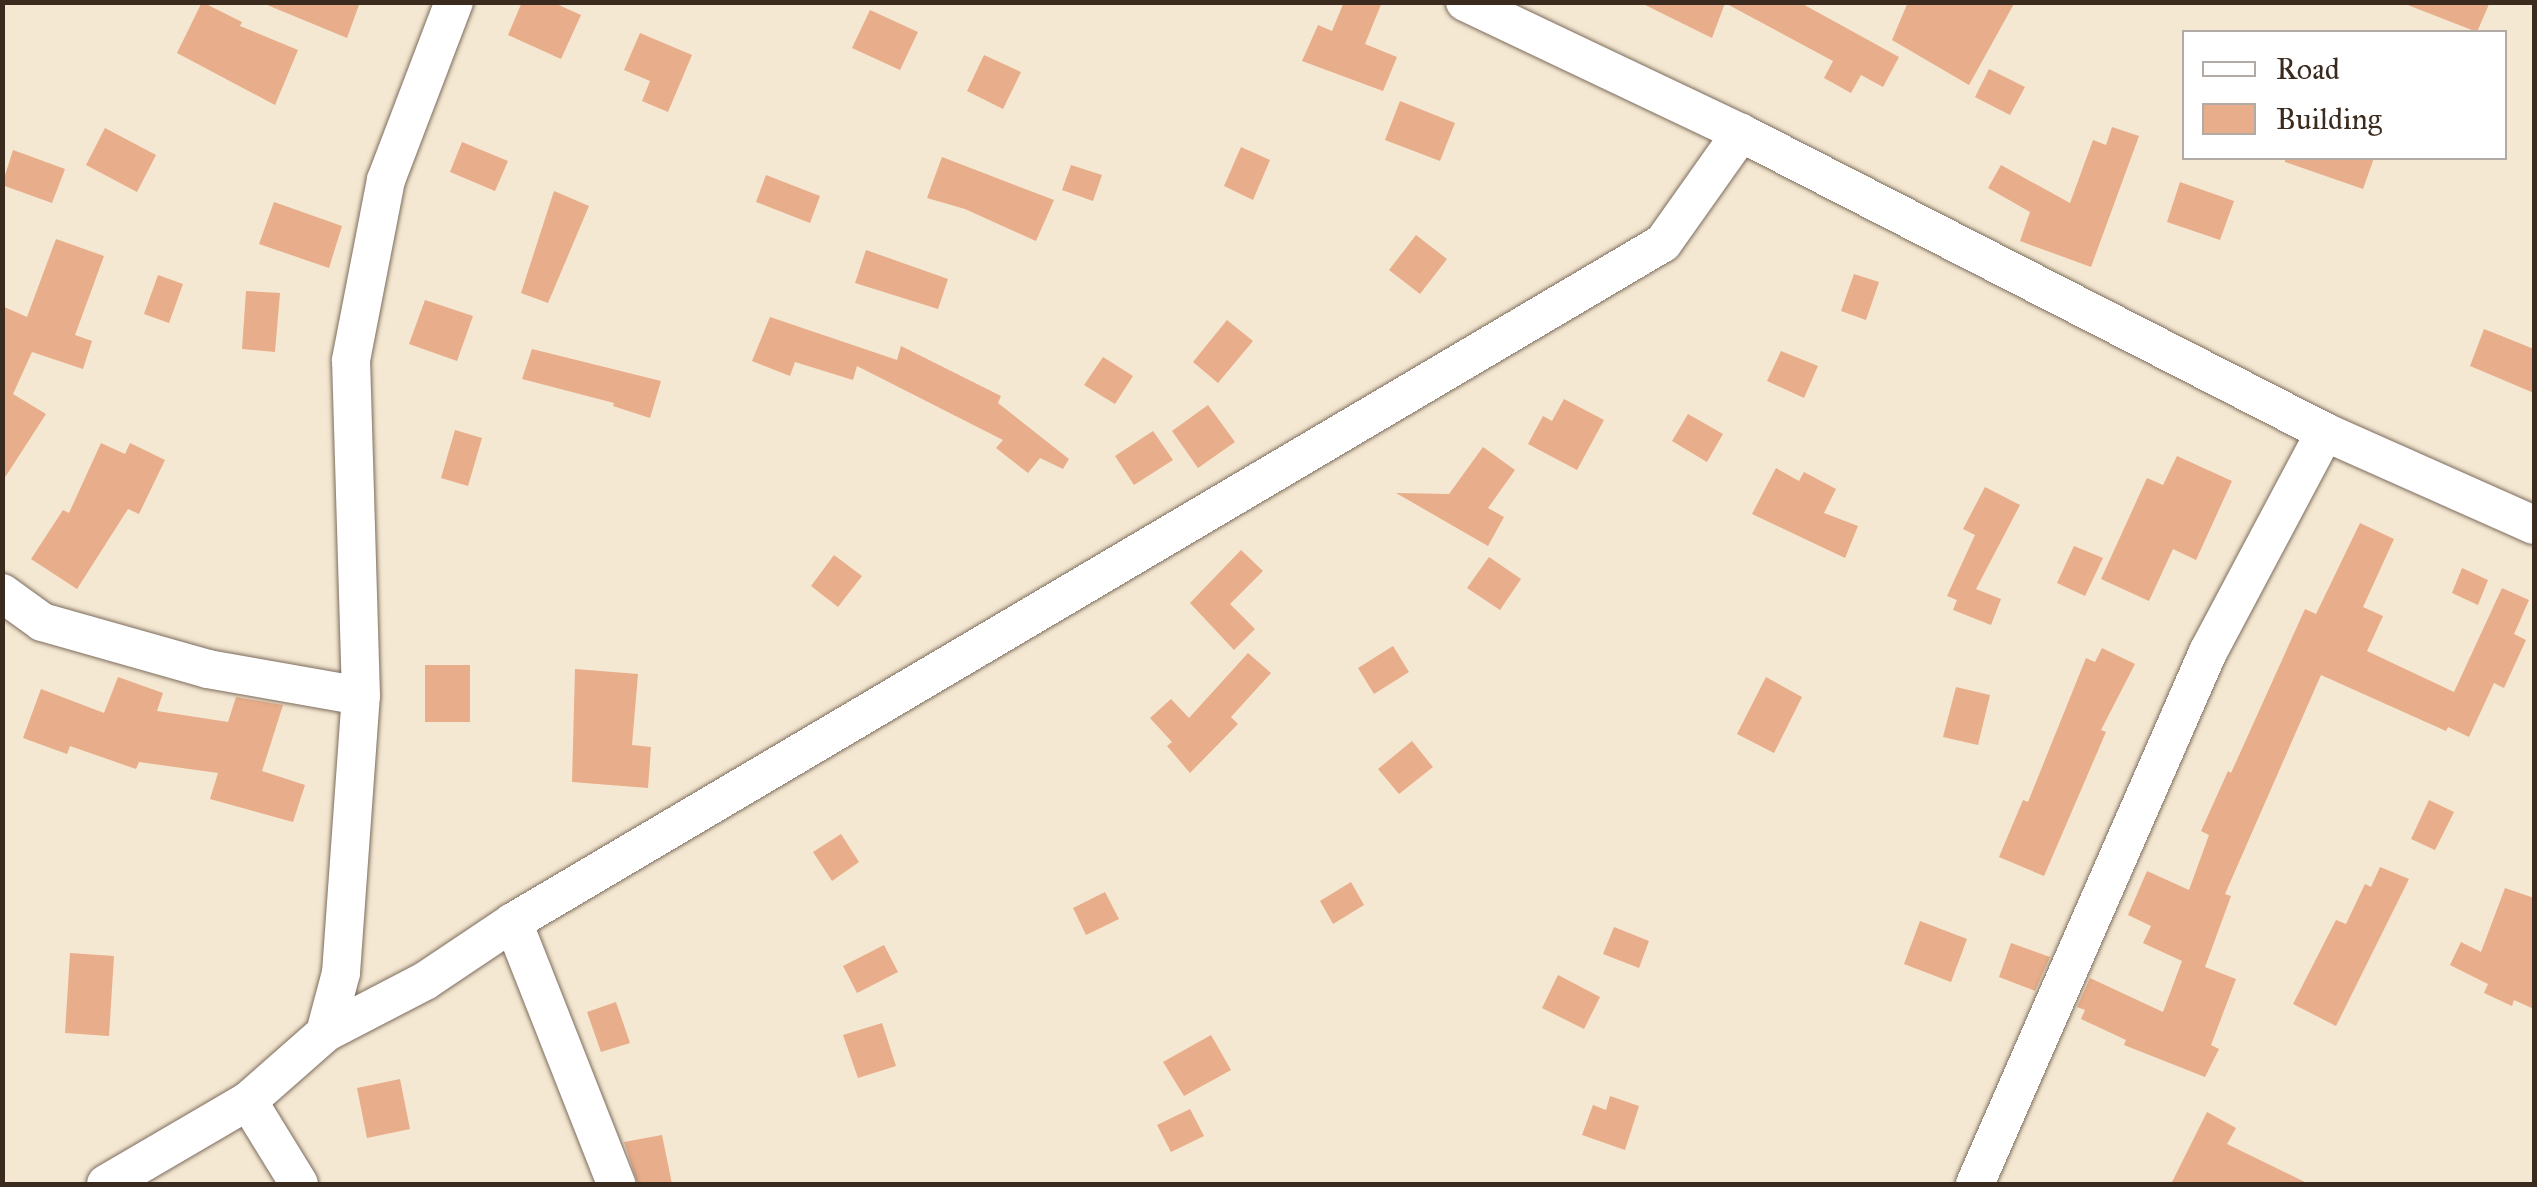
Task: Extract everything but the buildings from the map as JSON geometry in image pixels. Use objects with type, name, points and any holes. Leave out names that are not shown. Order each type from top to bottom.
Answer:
[{"type":"street","points":[[325,1033],[341,973],[362,696],[351,360],[386,180],[454,2]]},
{"type":"street","points":[[1466,2],[1741,134],[2325,432],[2534,525]]},
{"type":"street","points":[[106,1184],[248,1101],[325,1033],[426,981],[513,922],[1663,243],[1741,134]]},
{"type":"street","points":[[1975,1184],[2208,652],[2325,432]]},
{"type":"street","points":[[2,593],[42,622],[208,669],[362,696]]},
{"type":"street","points":[[513,922],[616,1184]]},
{"type":"street","points":[[248,1101],[299,1184]]}]
